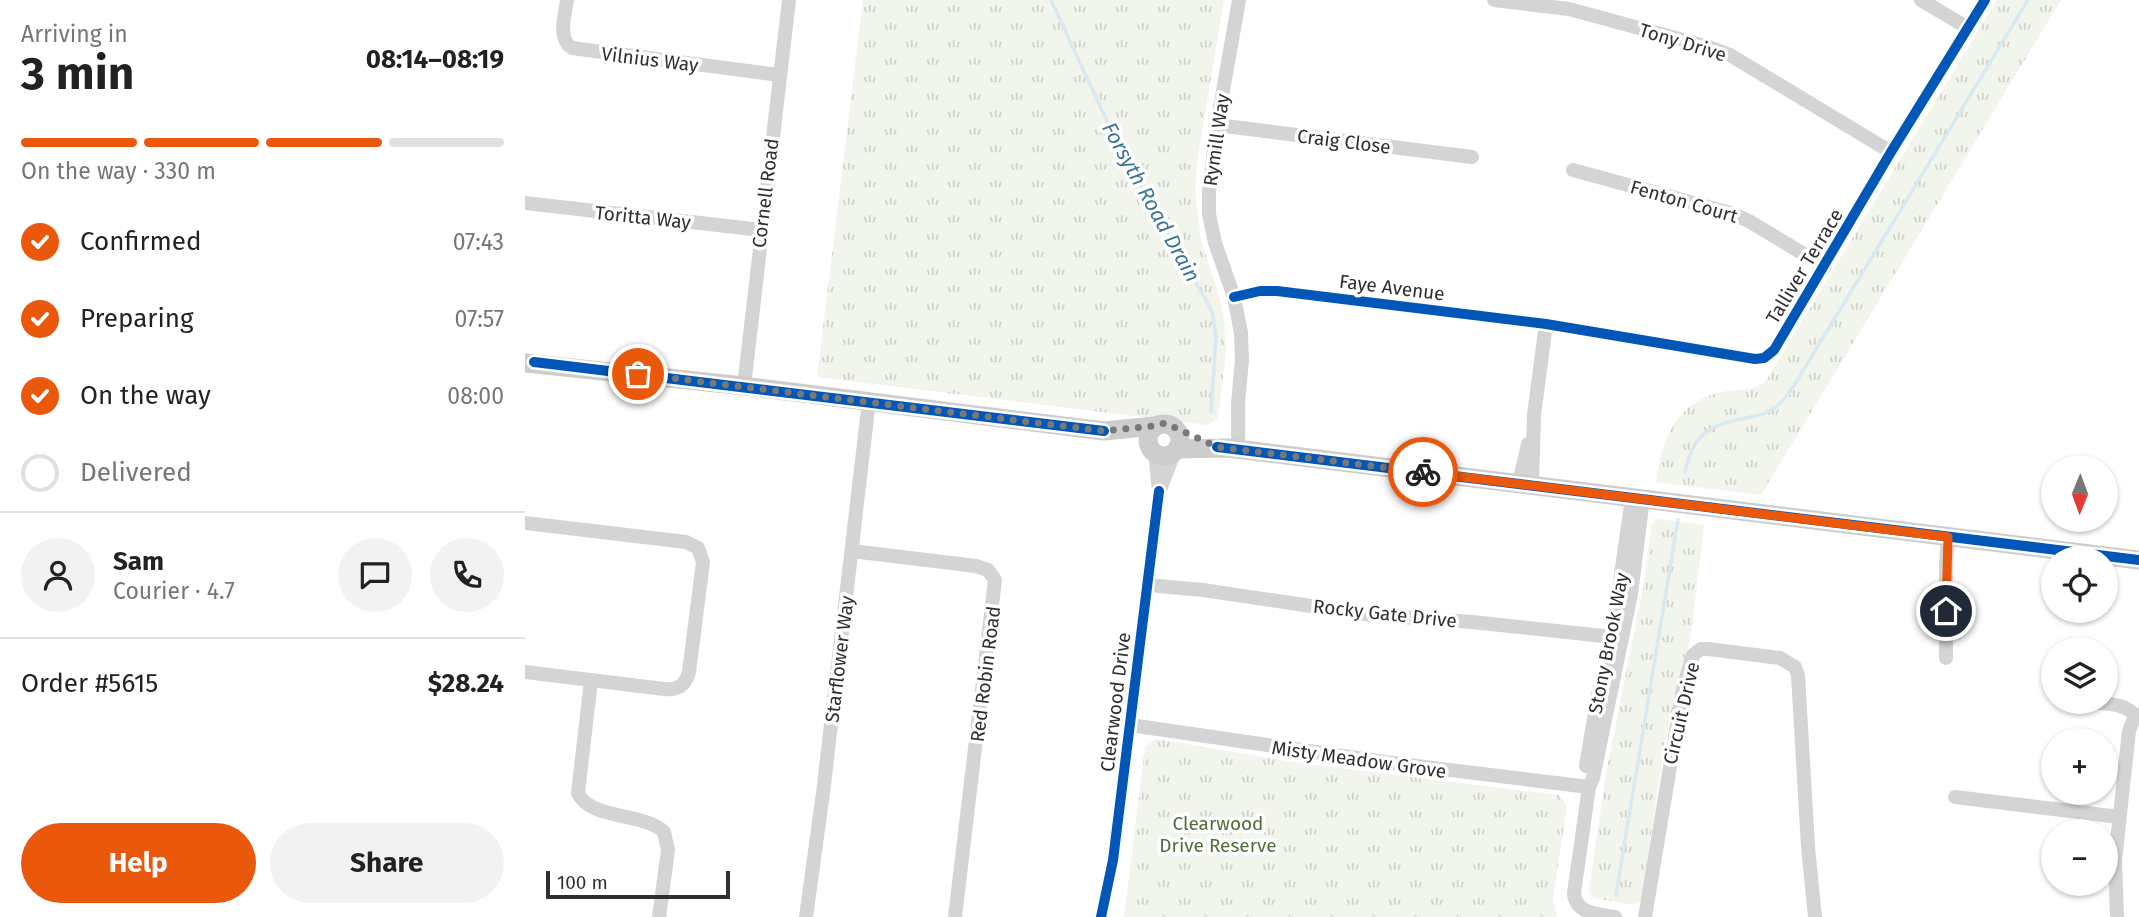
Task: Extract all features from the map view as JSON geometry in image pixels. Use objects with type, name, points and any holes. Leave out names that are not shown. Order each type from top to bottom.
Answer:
[{"type":"street","name":"Vilnius Way","points":[[567,0],[563,37],[566,44],[572,48],[779,75]]},
{"type":"street","name":"Cornell Road","points":[[744,386],[789,0]]},
{"type":"street","name":"Rymill Way","points":[[1227,448],[1238,403],[1242,346],[1234,297],[1215,243],[1209,214],[1209,176],[1239,0]]},
{"type":"street","name":"Tony Drive","points":[[1494,0],[1569,9],[1730,55],[1891,152]]},
{"type":"street","points":[[1921,0],[1968,28]]},
{"type":"street","name":"Talliver Terrace","points":[[1546,324],[1755,359],[1764,358],[1775,350],[1891,152],[1985,0]]},
{"type":"street","name":"Craig Close","points":[[1217,125],[1472,157]]},
{"type":"street","name":"Fenton Court","points":[[1573,170],[1730,213],[1749,221],[1825,267]]},
{"type":"street","name":"Toritta Way","points":[[525,203],[761,230]]},
{"type":"street","name":"Faye Avenue","points":[[1234,297],[1260,291],[1277,291],[1546,324]]},
{"type":"street","points":[[1526,484],[1546,324]]},
{"type":"street","points":[[528,361],[1104,431],[1164,451],[1227,448],[2139,560]]},
{"type":"street","name":"Starflower Way","points":[[806,917],[869,401]]},
{"type":"street","points":[[1104,431],[1162,425],[1227,448]]},
{"type":"street","points":[[1162,425],[1179,433],[1164,451]]},
{"type":"street","points":[[1162,425],[1148,438],[1164,451]]},
{"type":"street","name":"Clearwood Drive","points":[[1101,917],[1113,860],[1164,451]]},
{"type":"street","name":"Stony Brook Way","points":[[1615,917],[1582,909],[1574,899],[1589,787],[1593,779],[1617,638],[1637,498]]},
{"type":"street","points":[[525,523],[685,542],[694,545],[701,552],[703,562],[691,658],[684,685],[671,690],[525,672]]},
{"type":"street","points":[[1946,657],[1948,537]]},
{"type":"street","name":"Red Robin Road","points":[[852,551],[976,566],[988,570],[995,580],[954,917]]},
{"type":"street","name":"Rocky Gate Drive","points":[[1148,585],[1203,590],[1372,615],[1472,622],[1617,638]]},
{"type":"street","name":"Circuit Drive","points":[[1645,917],[1683,689],[1693,654],[1701,649],[1780,658],[1795,667],[1798,675],[1815,917]]},
{"type":"street","points":[[591,680],[578,793],[588,805],[648,823],[663,832],[668,850],[659,917]]},
{"type":"street","points":[[2117,917],[2115,860],[2119,817],[2129,731],[2137,716],[2131,710],[2118,706]]},
{"type":"street","name":"Misty Meadow Grove","points":[[1130,725],[1384,762],[1589,787]]},
{"type":"street","points":[[1955,797],[2119,817]]},
{"type":"green space","points":[[863,0],[1224,0],[1198,155],[1195,189],[1201,241],[1224,320],[1226,352],[1218,418],[1208,425],[817,377]]},
{"type":"green space","points":[[1997,0],[2061,0],[1761,495],[1656,482],[1668,436],[1684,412],[1710,395],[1754,388],[1767,379]]},
{"type":"green space","points":[[1657,519],[1704,525],[1691,635],[1665,742],[1641,901],[1634,905],[1594,898],[1589,890],[1606,773],[1643,588],[1652,523]]},
{"type":"green space","name":"Clearwood Drive Reserve","points":[[1156,739],[1299,763],[1559,795],[1567,806],[1553,898],[1557,917],[1124,917],[1145,747]]},
{"type":"waterway","name":"Forsyth Road Drain","points":[[1051,0],[1124,158],[1212,311],[1216,337],[1211,412]]},
{"type":"waterway","points":[[1685,472],[1692,450],[1710,429],[1768,412],[1790,392],[2028,0]]},
{"type":"waterway","points":[[1616,895],[1678,520]]},
{"type":"cycle path","points":[[1234,297],[1260,291],[1277,291],[1546,324],[1755,359],[1764,358],[1774,350],[1985,0]]},
{"type":"cycle path","points":[[534,362],[1104,431]]},
{"type":"cycle path","points":[[1217,447],[2139,560]]},
{"type":"cycle path","points":[[1101,917],[1113,860],[1159,491]]},
{"type":"way so far","points":[[638,374],[1104,431],[1165,423],[1217,447],[1423,472]]},
{"type":"route","points":[[1423,472],[1948,537],[1946,611]]}]
